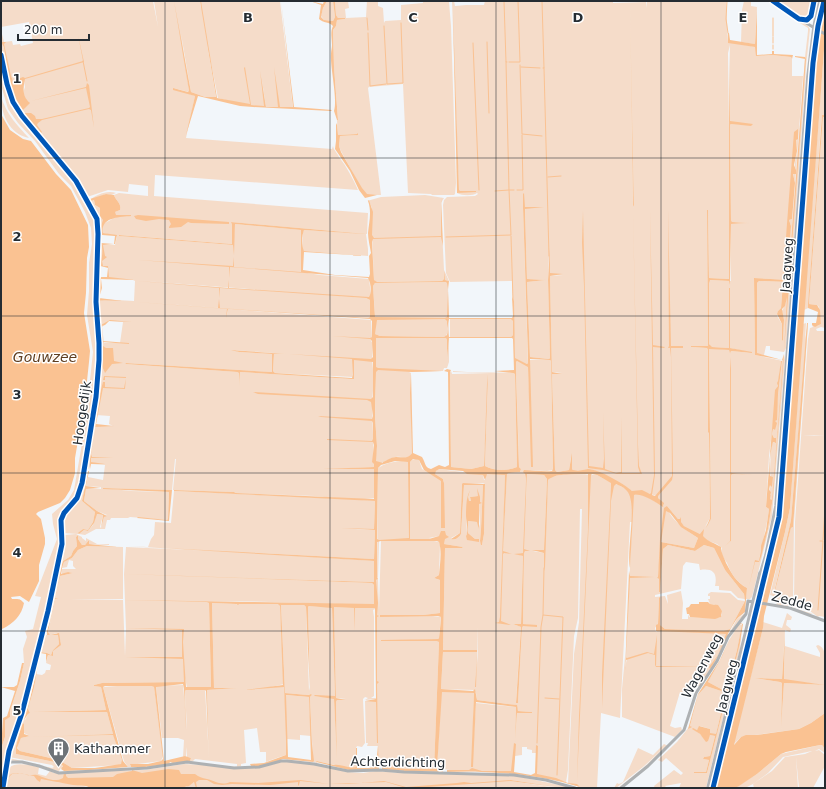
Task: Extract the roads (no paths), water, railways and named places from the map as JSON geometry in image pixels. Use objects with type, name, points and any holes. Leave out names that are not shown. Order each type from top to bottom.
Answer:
[{"type":"main road","name":"Jaagweg","points":[[708,788],[760,575],[762,561],[772,530],[776,500],[808,76],[818,2]]},
{"type":"street","points":[[773,1],[804,22],[814,25],[818,30],[825,34]]},
{"type":"street","name":"Hoogedijk","points":[[1,55],[7,84],[13,102],[22,116],[76,181],[97,219],[96,302],[99,343],[96,397],[82,483],[77,498],[64,513],[61,520],[62,547],[46,620],[22,713],[6,762],[3,788]]},
{"type":"street","name":"Zedde","points":[[748,601],[790,608],[825,622]]},
{"type":"street","name":"Wagenweg","points":[[620,788],[648,766],[678,737],[685,728],[696,693],[717,661],[728,637],[746,614],[748,601]]},
{"type":"street","name":"Achterdichting","points":[[6,762],[22,762],[59,772],[147,768],[187,762],[234,768],[259,767],[281,761],[287,761],[314,764],[348,772],[375,770],[514,775],[546,780],[575,788]]},
{"type":"water","points":[[174,1],[191,92],[205,97],[216,97],[201,1],[217,98],[250,104],[245,67],[251,105],[264,106],[260,71],[266,107],[278,107],[274,67],[280,107],[293,107],[281,1],[294,107],[332,110],[240,106],[198,96],[186,135],[195,96],[173,90],[173,88],[189,91]]},
{"type":"water","points":[[310,1],[323,4],[324,1],[327,1],[323,8],[321,17],[324,20],[333,21],[335,17],[333,1],[340,1],[335,2],[336,15],[338,18],[345,18],[337,20],[336,26],[333,30],[338,120],[334,111],[335,100],[331,60],[331,33],[333,26],[319,19],[321,5]]},
{"type":"water","points":[[630,8],[634,208],[633,205]]},
{"type":"water","points":[[757,9],[757,55],[772,54],[772,51],[774,51],[774,54],[793,55],[792,59],[791,57],[772,55],[756,56],[755,47],[728,43],[729,33],[730,40],[755,44]]},
{"type":"water","points":[[825,9],[824,50],[790,508],[764,616],[763,628],[734,745],[741,737],[746,735],[799,729],[825,713],[825,749],[822,745],[820,745],[786,752],[781,754],[757,774],[735,788],[714,788],[780,521],[802,251],[816,53]]},
{"type":"water","points":[[453,14],[459,190],[476,192],[457,193]]},
{"type":"water","points":[[78,35],[84,62],[25,79],[24,95],[30,103],[22,111],[11,88],[4,47],[1,42],[6,42],[4,44],[13,81],[83,61]]},
{"type":"water","points":[[729,45],[730,121],[753,124],[751,126],[730,125],[731,220],[732,222],[749,223],[731,224],[730,285],[729,281],[710,280],[709,283],[709,344],[712,347],[729,348],[730,288],[730,348],[752,353],[731,351],[730,354],[729,350],[709,349],[711,519],[706,528],[710,518],[708,350],[707,348],[691,346],[708,346],[707,210],[709,278],[729,279]]},
{"type":"water","points":[[795,56],[805,57],[806,59],[784,351],[787,297],[785,306],[782,309],[784,320],[783,341],[782,324],[777,314],[781,308],[783,283],[786,285],[787,292],[788,282],[759,281],[757,283],[757,353],[782,360],[755,355],[754,278],[788,280],[805,59]]},
{"type":"water","points":[[87,83],[89,85],[94,128],[91,110],[89,109],[42,120],[37,125],[42,132],[41,133],[23,113],[31,113],[36,119],[42,119],[89,108],[86,88],[31,101],[86,87]]},
{"type":"water","name":"Gouwzee","points":[[1,114],[10,130],[23,139],[31,141],[56,174],[71,190],[88,225],[89,247],[84,313],[90,351],[82,428],[79,435],[75,458],[75,473],[70,490],[60,503],[36,514],[41,519],[45,538],[45,544],[39,565],[39,581],[29,602],[20,596],[11,597],[12,599],[19,599],[23,601],[23,607],[16,619],[10,625],[2,629]]},
{"type":"water","points":[[822,115],[825,115],[825,117],[823,117],[809,304],[817,305],[820,310],[821,324],[815,327],[812,323],[816,323],[818,312],[808,308],[808,304]]},
{"type":"water","points":[[337,123],[338,135],[358,133],[358,135],[340,136],[339,146],[362,188],[367,194],[377,195],[365,198],[359,190],[350,171],[335,149]]},
{"type":"water","points":[[798,129],[798,139],[796,140],[797,151],[794,165],[796,174],[793,174],[795,183],[792,219],[789,220],[791,226],[788,275],[785,277],[783,276],[794,132]]},
{"type":"water","points":[[524,193],[525,207],[544,207],[525,209],[527,279],[546,280],[527,282],[530,357],[550,358],[548,280],[550,248],[550,273],[563,274],[550,276],[552,372],[562,374],[552,374],[555,470],[557,472],[569,470],[572,453],[573,470],[588,469],[598,471],[611,477],[632,491],[642,490],[650,494],[651,493],[654,475],[650,211],[653,345],[665,347],[653,347],[655,475],[652,495],[655,496],[672,476],[671,357],[670,348],[668,348],[668,210],[671,346],[683,346],[683,348],[671,348],[673,475],[672,480],[658,496],[658,498],[664,503],[663,507],[653,500],[634,495],[630,568],[629,550],[632,506],[627,491],[616,484],[614,486],[611,501],[602,708],[602,675],[611,483],[597,475],[591,475],[577,781],[588,530],[588,474],[562,475],[552,477],[548,480],[544,571],[544,553],[532,550],[544,550],[547,479],[544,475],[527,474],[524,549],[530,551],[525,551],[524,553],[523,624],[537,625],[537,627],[523,626],[522,628],[518,703],[516,703],[521,627],[513,624],[521,624],[523,556],[514,554],[523,553],[526,480],[523,472],[524,470],[552,471],[553,469],[551,361],[530,359],[533,467],[531,467],[528,367],[517,361],[516,373],[519,467],[521,469],[520,472],[507,474],[503,551],[512,554],[503,554],[501,621],[511,625],[495,623],[499,622],[500,617],[505,475],[487,474],[485,480],[483,475],[467,474],[463,471],[439,469],[436,471],[435,474],[443,479],[444,483],[445,528],[441,528],[441,481],[424,470],[419,460],[413,459],[410,462],[410,539],[429,539],[439,536],[441,531],[445,531],[446,535],[449,537],[445,539],[444,544],[463,547],[445,548],[443,650],[477,650],[478,627],[476,687],[477,652],[443,652],[441,689],[473,691],[475,689],[477,700],[517,705],[518,711],[532,712],[517,713],[515,742],[516,707],[476,702],[473,767],[471,767],[474,693],[442,692],[437,768],[443,770],[443,772],[382,769],[382,766],[406,769],[434,769],[439,642],[381,640],[438,639],[441,617],[380,617],[380,615],[423,615],[440,613],[440,580],[434,578],[439,575],[441,554],[439,542],[437,541],[381,541],[377,542],[378,579],[376,580],[378,603],[377,615],[379,616],[377,617],[377,681],[379,682],[377,684],[378,743],[376,702],[365,701],[376,699],[375,608],[355,608],[355,631],[354,608],[334,607],[336,698],[346,700],[337,700],[336,702],[337,762],[334,699],[314,696],[335,696],[332,608],[308,607],[310,692],[306,607],[304,605],[281,605],[285,693],[312,695],[310,697],[314,761],[283,759],[264,766],[251,766],[250,764],[264,763],[286,755],[284,687],[245,690],[283,685],[280,606],[278,604],[238,605],[212,603],[214,688],[238,688],[207,690],[209,758],[206,691],[185,691],[186,730],[183,684],[156,687],[164,761],[185,756],[191,758],[190,761],[170,762],[169,764],[145,767],[131,767],[130,764],[148,764],[161,761],[163,759],[154,687],[152,686],[103,687],[123,761],[128,767],[64,771],[61,769],[63,766],[59,763],[16,754],[16,746],[22,722],[24,724],[24,734],[30,736],[21,738],[17,748],[20,751],[59,760],[72,768],[95,768],[121,764],[122,760],[113,735],[32,737],[113,734],[107,712],[33,712],[106,710],[101,687],[94,686],[102,683],[184,682],[183,659],[126,657],[182,657],[182,630],[127,628],[184,629],[183,642],[186,687],[211,687],[209,603],[125,600],[374,604],[374,585],[372,583],[125,574],[374,582],[374,561],[127,546],[374,559],[375,530],[341,528],[374,529],[375,501],[174,491],[234,492],[374,499],[374,469],[323,469],[374,467],[372,462],[373,442],[327,440],[372,441],[372,421],[318,416],[372,419],[371,402],[367,400],[258,394],[253,392],[371,399],[373,397],[373,362],[354,360],[354,379],[240,372],[239,387],[239,373],[237,372],[125,364],[272,372],[272,354],[239,352],[231,350],[286,354],[274,354],[273,371],[275,373],[352,378],[352,359],[289,354],[371,359],[373,357],[372,341],[370,339],[332,336],[370,338],[372,337],[372,321],[370,319],[228,309],[226,318],[227,309],[136,302],[218,308],[219,299],[220,308],[370,317],[370,300],[366,298],[220,288],[220,298],[219,288],[138,281],[228,288],[229,280],[229,288],[369,297],[371,288],[368,278],[230,267],[229,278],[229,267],[138,260],[233,266],[234,257],[234,267],[301,272],[301,230],[235,224],[234,255],[233,245],[119,235],[232,244],[231,222],[367,234],[304,230],[302,246],[304,251],[368,256],[304,252],[303,270],[335,275],[369,277],[369,256],[371,253],[368,235],[370,213],[368,201],[369,200],[373,212],[372,235],[374,238],[441,236],[441,197],[443,246],[441,237],[373,239],[374,280],[377,282],[442,281],[444,279],[444,271],[445,280],[449,281],[448,289],[446,282],[375,283],[373,286],[375,317],[445,318],[447,317],[448,291],[449,318],[512,318],[512,297],[514,301],[515,358],[527,364]],"holes":[[[445,319],[447,321],[447,328],[449,319],[511,319],[513,321],[513,335],[511,337],[449,337],[448,330],[447,335],[444,337],[380,336],[375,334],[377,320]],[[376,338],[446,338],[447,359],[449,338],[512,338],[514,370],[494,371],[515,374],[517,467],[501,470],[485,466],[488,374],[484,466],[471,469],[451,467],[451,370],[447,369],[444,371],[448,372],[449,465],[445,467],[439,465],[431,469],[426,466],[422,457],[413,453],[411,374],[410,393],[412,453],[407,457],[396,457],[383,463],[376,461],[376,372],[378,370],[412,372],[442,371],[376,367]],[[395,461],[408,462],[409,538],[377,539],[378,468],[381,465]],[[286,695],[309,697],[311,760],[288,757]]]},
{"type":"water","points":[[106,194],[114,195],[119,203],[120,210],[115,212],[116,215],[131,216],[112,219],[105,224],[103,233],[117,235],[115,244],[103,245],[105,256],[107,257],[102,261],[103,266],[108,266],[109,277],[135,280],[101,279],[102,288],[99,297],[100,279],[101,277],[107,277],[108,268],[101,266],[101,243],[114,244],[115,236],[102,235],[101,241],[100,229],[103,220],[100,216],[100,208],[95,205],[94,200],[91,201],[90,199]]},
{"type":"water","points":[[633,210],[638,445],[639,466],[642,474],[617,474],[588,468],[582,243],[583,211],[589,466],[603,468],[603,412],[605,469],[616,473],[621,472],[621,417],[622,473],[640,473],[638,467]]},
{"type":"water","points":[[138,215],[229,222],[229,224],[188,222],[181,227],[169,228],[171,224],[169,220],[159,219],[146,221],[136,219],[134,216]]},
{"type":"water","points":[[99,298],[123,301],[99,300]]},
{"type":"water","points":[[99,300],[101,325],[110,320],[132,322],[109,321],[105,325],[101,326],[103,341],[129,344],[102,342]]},
{"type":"water","points":[[807,323],[793,527],[791,528],[774,595],[779,602],[787,605],[778,603],[773,597],[791,520]]},
{"type":"water","points":[[103,346],[106,348],[113,348],[114,361],[123,363],[112,364],[105,373],[102,366]]},
{"type":"water","points":[[784,354],[773,497],[768,529],[761,557],[759,562],[755,562],[749,586],[755,560],[759,561],[761,546],[766,530],[769,509],[766,507],[775,390],[778,386],[777,383],[782,361],[777,420],[775,421],[777,423],[772,434],[774,438],[776,438],[776,443],[773,442],[770,459],[770,476],[773,477],[772,486],[771,487],[770,485],[769,490],[771,492],[770,499],[772,500],[783,361]]},
{"type":"water","points":[[730,357],[731,472],[752,475],[732,474],[731,476],[731,541],[724,547],[730,541]]},
{"type":"water","points":[[104,376],[126,378],[105,377],[105,380],[103,380]]},
{"type":"water","points":[[126,379],[125,389],[103,388],[96,424],[114,426],[95,427],[91,454],[92,457],[113,458],[91,458],[91,462],[105,464],[91,464],[90,469],[90,455],[97,405],[103,382],[105,382],[105,387],[124,388]]},
{"type":"water","points":[[88,471],[86,486],[101,488],[86,489],[84,501],[97,511],[107,516],[104,517],[101,528],[103,515],[97,514],[94,523],[88,531],[84,530],[79,534],[78,533],[83,529],[88,530],[93,522],[95,512],[82,501]]},
{"type":"water","points":[[463,483],[485,484],[484,534],[482,545],[480,541],[483,485],[464,485],[461,534],[457,538],[451,539],[460,533]]},
{"type":"water","points":[[103,488],[172,490],[169,521],[137,518],[167,520],[169,492]]},
{"type":"water","points":[[477,488],[480,502],[482,503],[479,504],[479,530],[477,522],[468,521],[468,533],[475,539],[479,539],[479,542],[467,540],[466,536],[466,503],[470,490],[468,497],[469,501],[471,501],[470,497],[478,496]]},
{"type":"water","points":[[667,506],[678,519],[681,517],[681,522],[684,526],[700,534],[704,529],[703,536],[721,547],[726,563],[732,574],[747,588],[745,612],[732,626],[718,655],[726,634],[656,631],[660,597],[660,625],[665,629],[724,631],[730,629],[745,601],[744,594],[725,570],[714,548],[704,545],[695,551],[668,545],[663,549],[660,592],[658,577],[660,539],[664,508]],"holes":[[[666,511],[670,513],[681,527],[698,538],[694,548],[661,542]]]},
{"type":"water","points":[[78,535],[78,539],[82,545],[85,545],[89,540],[89,544],[118,547],[87,546],[78,550],[72,558],[64,562],[61,574],[68,572],[73,573],[60,576],[55,598],[59,599],[55,599],[48,632],[50,635],[47,635],[47,630],[62,564],[63,561],[71,556],[77,546],[76,537]]},
{"type":"water","points":[[629,571],[630,576],[654,577],[630,578],[626,657],[627,658],[647,652],[654,654],[657,635],[656,666],[706,667],[656,667],[655,655],[648,653],[626,660],[625,671]]},
{"type":"water","points":[[699,602],[708,602],[710,604],[718,605],[722,611],[721,617],[715,619],[690,617],[689,614],[687,614],[686,608],[691,604],[699,604]]},
{"type":"water","points":[[740,623],[743,624],[740,643],[707,773],[694,773],[706,772],[709,760],[703,759],[704,757],[710,756],[715,736],[710,735],[708,741],[706,742],[700,734],[692,729],[697,730],[699,726],[710,729],[710,733],[716,734],[726,692],[706,686],[698,695],[690,726],[692,727],[688,729],[698,694],[720,660],[729,640],[722,657],[708,682],[723,690],[727,689],[742,624],[740,624],[730,638]]},
{"type":"water","points":[[59,633],[61,645],[53,651],[53,656],[48,655],[46,662],[46,654],[40,653],[34,688],[28,709],[30,713],[24,720],[23,719],[29,704],[40,652],[51,655],[53,650],[59,644],[58,635],[50,635]]},
{"type":"water","points":[[785,633],[784,679],[825,685],[784,683],[781,729],[782,683],[754,678],[782,679]]},
{"type":"water","points":[[718,655],[710,669],[709,667]]},
{"type":"water","points":[[22,663],[24,663],[10,711],[10,717],[5,720],[5,737],[1,749],[3,718],[7,716],[15,691],[1,687],[14,687],[17,685]]},
{"type":"water","points":[[514,743],[516,744],[514,772],[531,775],[535,773],[536,745],[538,746],[537,774],[556,778],[568,783],[577,784],[580,787],[543,778],[506,773],[447,772],[447,770],[469,770],[472,768],[482,771],[511,771]]},
{"type":"water","points":[[378,745],[379,769],[349,770],[316,762],[356,767],[357,748],[357,768],[369,768],[376,766]]},
{"type":"water","points":[[168,769],[179,770],[181,774],[195,774],[202,778],[221,783],[258,783],[300,780],[329,784],[300,781],[298,788],[298,782],[270,785],[222,785],[214,784],[207,780],[199,780],[196,782],[197,788],[194,782],[189,786],[180,788],[91,788],[41,779],[40,782],[34,776],[30,775],[56,780],[63,778],[64,773],[66,773],[68,778],[113,777],[117,774],[132,770],[142,773]]},
{"type":"water","points":[[511,780],[563,788],[510,781],[415,788],[406,788],[386,782],[362,783],[384,781],[406,787]]},
{"type":"waterway","points":[[504,1],[507,62]]},
{"type":"waterway","points":[[509,62],[520,62],[518,1]]},
{"type":"waterway","points":[[542,1],[543,68]]},
{"type":"waterway","points":[[727,1],[726,19],[728,33]]},
{"type":"waterway","points":[[367,18],[368,30]]},
{"type":"waterway","points":[[773,18],[773,36]]},
{"type":"waterway","points":[[384,26],[387,84],[403,83],[401,23]]},
{"type":"waterway","points":[[368,33],[370,86],[386,84]]},
{"type":"waterway","points":[[773,37],[773,43]]},
{"type":"waterway","points":[[487,42],[489,113]]},
{"type":"waterway","points":[[473,43],[479,190]]},
{"type":"waterway","points":[[83,61],[87,81]]},
{"type":"waterway","points":[[495,191],[509,190],[506,62]]},
{"type":"waterway","points":[[520,65],[522,134],[542,136]]},
{"type":"waterway","points":[[521,67],[540,68]]},
{"type":"waterway","points":[[544,68],[549,256]]},
{"type":"waterway","points":[[517,190],[523,190],[522,135]]},
{"type":"waterway","points":[[548,177],[561,176]]},
{"type":"waterway","points":[[446,237],[511,235],[509,190],[514,190]]},
{"type":"waterway","points":[[511,236],[513,300]]},
{"type":"waterway","points":[[823,540],[825,508]]},
{"type":"waterway","points":[[818,610],[823,541],[820,541]]},
{"type":"waterway","points":[[543,615],[544,568]]},
{"type":"waterway","points":[[537,743],[541,627],[543,615],[563,617],[557,775]]},
{"type":"waterway","points":[[545,698],[559,699]]},
{"type":"place","name":"Kathammer","points":[[58,768]]}]
